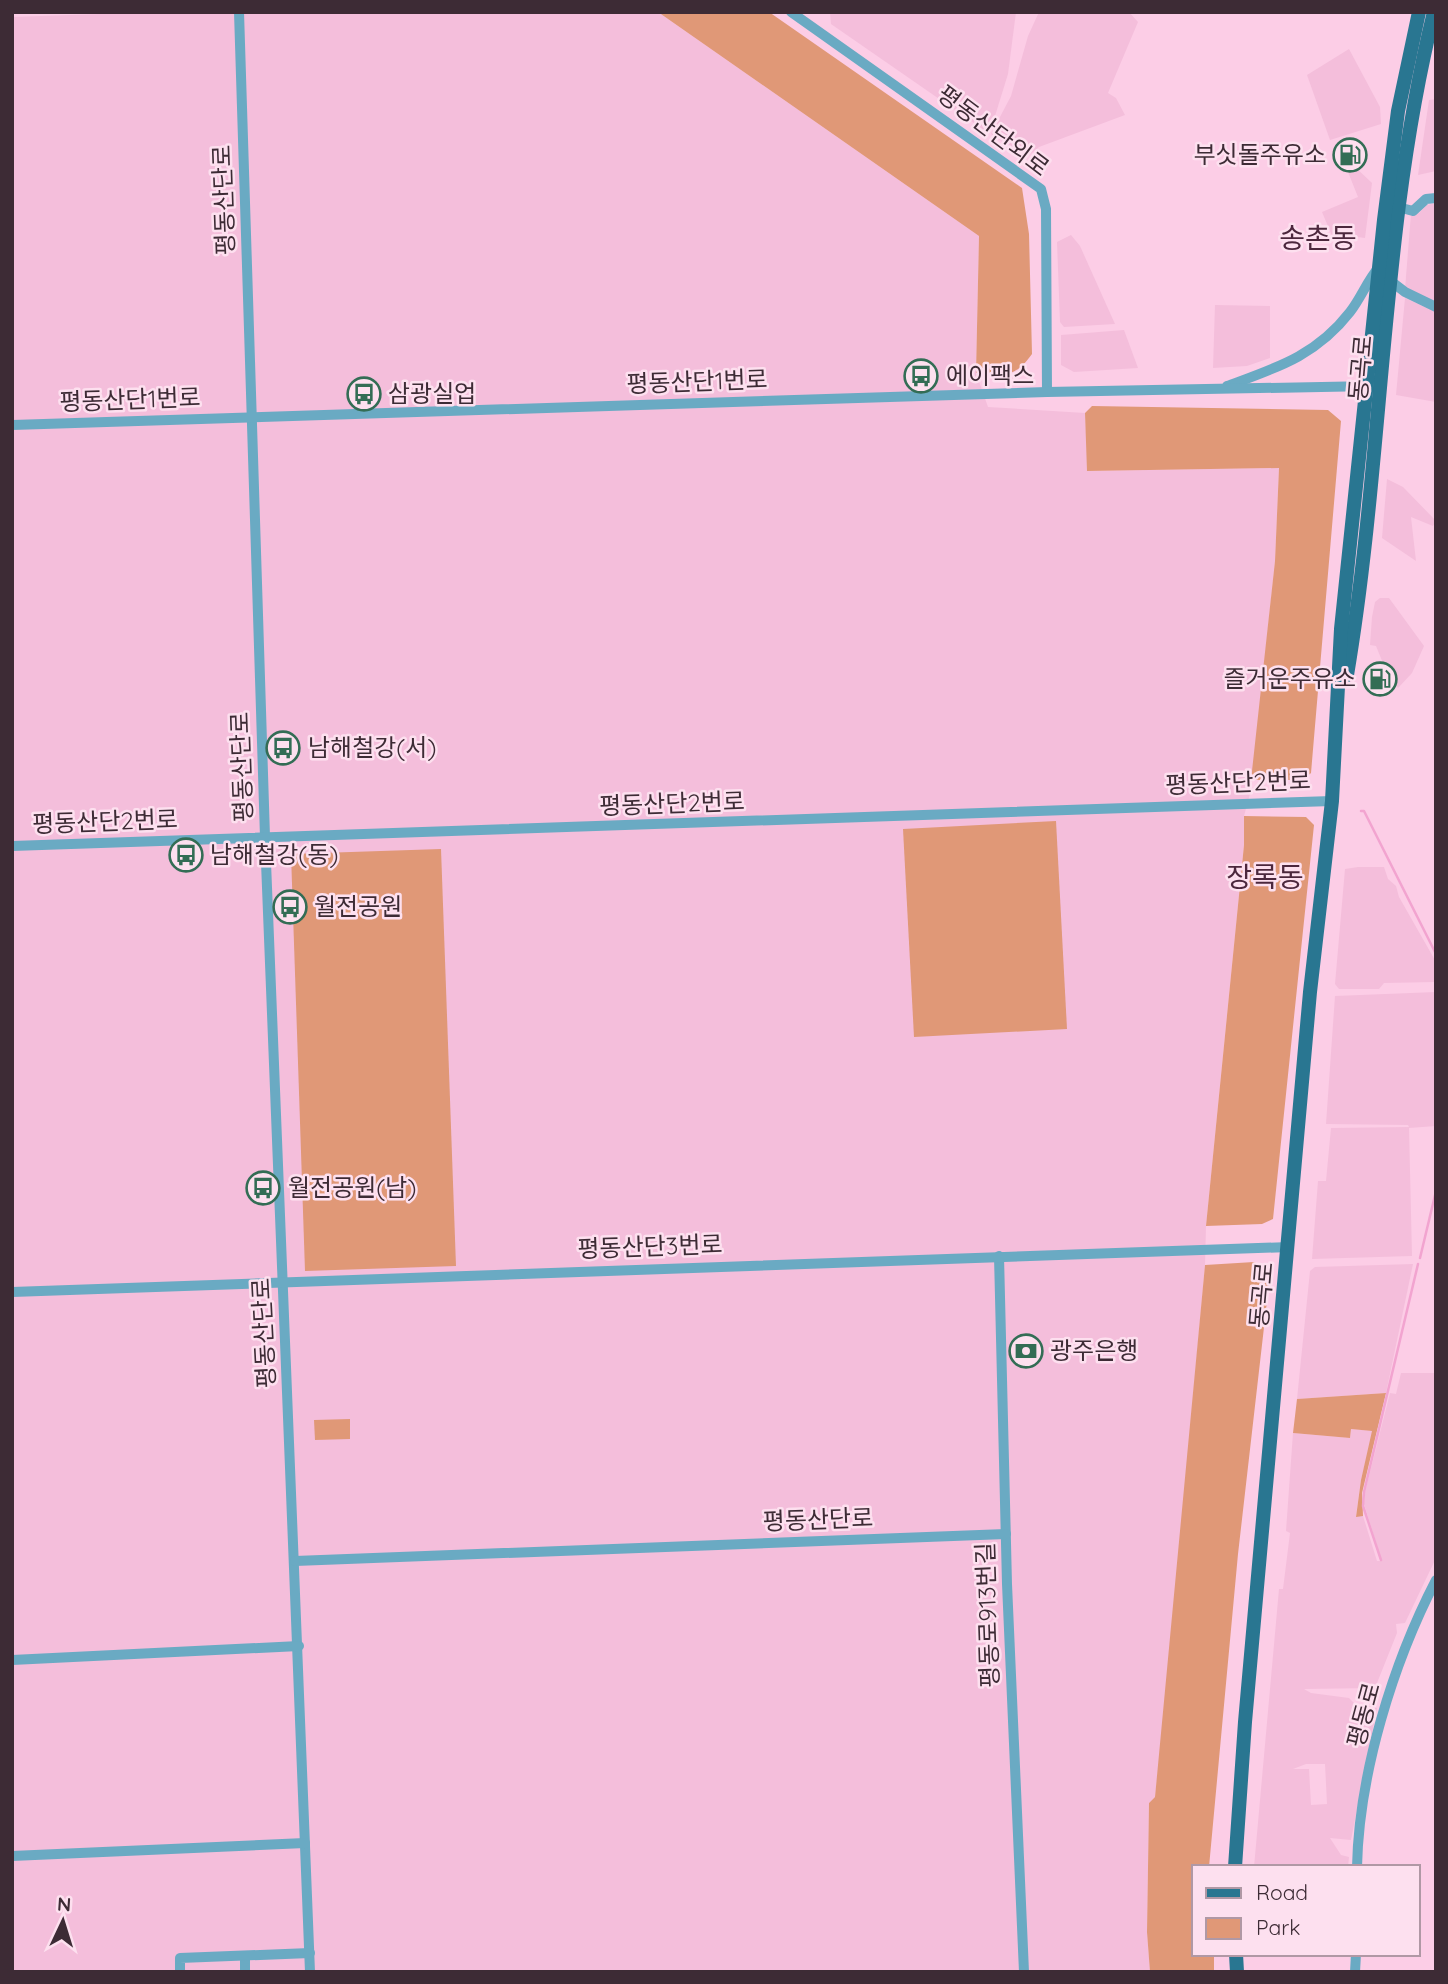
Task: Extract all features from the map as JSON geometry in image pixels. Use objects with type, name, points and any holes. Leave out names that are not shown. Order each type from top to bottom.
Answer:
[{"type":"main road","name":"동곡로","points":[[1376,386],[1380,266],[1398,111],[1419,12]]},
{"type":"main road","name":"동곡로","points":[[1235,1865],[1245,1722],[1310,992],[1332,801],[1338,729],[1341,629],[1391,282],[1398,207],[1413,110],[1434,12]]},
{"type":"street","name":"평동산단로","points":[[239,12],[265,837],[310,1972]]},
{"type":"street","name":"평동산단외로","points":[[791,12],[1041,188],[1046,209],[1047,392]]},
{"type":"street","points":[[1398,207],[1413,211],[1426,199],[1436,198]]},
{"type":"street","points":[[1217,390],[1293,362],[1329,337],[1352,310],[1380,266],[1391,282],[1436,307]]},
{"type":"street","name":"평동산단1번로","points":[[12,425],[1047,392],[1376,386]]},
{"type":"street","name":"평동산단2번로","points":[[12,846],[1332,801]]},
{"type":"street","name":"평동산단3번로","points":[[12,1292],[1289,1247]]},
{"type":"street","name":"평동로913번길","points":[[999,1256],[1006,1534],[1024,1972]]},
{"type":"street","name":"평동산단로","points":[[295,1561],[1006,1534]]},
{"type":"street","name":"평동로","points":[[1357,1865],[1377,1739],[1406,1642],[1436,1580]]},
{"type":"street","points":[[12,1660],[299,1646]]},
{"type":"street","points":[[12,1856],[305,1843]]},
{"type":"street","points":[[180,1972],[180,1958],[310,1953]]},
{"type":"street","points":[[245,1956],[245,1972]]},
{"type":"shaded area","points":[[158,12],[658,12],[979,236],[976,373],[988,407],[1085,413],[1088,471],[1279,468],[1275,561],[1251,790],[1244,816],[1244,845],[1206,1226],[1205,1265],[1165,1709],[1155,1797],[1149,1803],[1147,1932],[1150,1972],[12,1972],[12,17]]},
{"type":"shaded area","points":[[830,12],[1016,12],[1008,74],[995,116],[984,130],[831,24]]},
{"type":"shaded area","points":[[1039,12],[1129,12],[1138,22],[1108,93],[1116,98],[1125,115],[1039,147],[1026,158],[991,134],[1011,96],[1028,36]]},
{"type":"shaded area","points":[[1349,49],[1380,107],[1381,124],[1330,140],[1307,75]]},
{"type":"shaded area","points":[[1436,99],[1436,171],[1418,175],[1429,100]]},
{"type":"shaded area","points":[[1346,167],[1355,167],[1372,183],[1365,238],[1350,236],[1348,252],[1338,250],[1322,212],[1358,197]]},
{"type":"shaded area","points":[[1436,203],[1436,303],[1405,289],[1411,214],[1419,213],[1427,205]]},
{"type":"shaded area","points":[[1071,235],[1080,246],[1115,324],[1064,327],[1060,322],[1057,242]]},
{"type":"shaded area","points":[[1405,298],[1436,312],[1436,402],[1396,395]]},
{"type":"shaded area","points":[[1215,305],[1270,306],[1270,358],[1247,366],[1213,368]]},
{"type":"shaded area","points":[[1124,330],[1138,368],[1074,372],[1061,365],[1061,335]]},
{"type":"shaded area","points":[[1387,479],[1403,487],[1436,521],[1433,526],[1411,517],[1416,561],[1382,538]]},
{"type":"shaded area","points":[[1380,598],[1389,598],[1424,646],[1412,673],[1398,688],[1387,673],[1376,646],[1370,645],[1375,602]]},
{"type":"shaded area","points":[[1384,867],[1388,879],[1396,886],[1399,897],[1436,962],[1436,982],[1384,983],[1379,989],[1339,989],[1335,984],[1345,869]]},
{"type":"shaded area","points":[[1436,992],[1436,1126],[1409,1128],[1412,1256],[1312,1259],[1318,1181],[1326,1181],[1331,1128],[1409,1127],[1326,1124],[1335,996]]},
{"type":"shaded area","points":[[1413,1264],[1386,1393],[1297,1399],[1310,1271],[1315,1267]]},
{"type":"shaded area","points":[[1401,1373],[1436,1373],[1436,1558],[1405,1623],[1396,1624],[1397,1633],[1375,1688],[1304,1689],[1311,1693],[1349,1698],[1363,1712],[1370,1706],[1377,1708],[1351,1840],[1330,1838],[1341,1855],[1349,1857],[1348,1865],[1254,1865],[1279,1589],[1283,1589],[1290,1533],[1286,1531],[1293,1433],[1350,1438],[1351,1429],[1373,1431],[1361,1480],[1356,1516],[1363,1516],[1377,1561],[1382,1561],[1364,1504],[1390,1393],[1396,1394]],"holes":[[[1306,1764],[1325,1764],[1327,1804],[1311,1805],[1309,1769],[1293,1769]]]},
{"type":"green space","points":[[658,12],[769,12],[1022,188],[1029,234],[1032,354],[1025,362],[1008,373],[976,373],[979,236]]},
{"type":"green space","points":[[1092,406],[1328,410],[1341,421],[1311,773],[1303,780],[1251,780],[1275,561],[1279,468],[1087,471],[1085,413]]},
{"type":"green space","points":[[1244,816],[1306,817],[1314,825],[1273,1219],[1262,1224],[1206,1226],[1244,845]]},
{"type":"green space","points":[[1056,821],[1067,1029],[914,1037],[903,829]]},
{"type":"green space","points":[[441,849],[456,1266],[305,1271],[291,854]]},
{"type":"green space","points":[[1254,1262],[1264,1267],[1270,1275],[1238,1554],[1209,1865],[1192,1865],[1192,1956],[1214,1956],[1214,1972],[1150,1972],[1147,1932],[1149,1803],[1155,1797],[1205,1265]]},
{"type":"green space","points":[[1386,1393],[1362,1493],[1363,1516],[1356,1517],[1372,1431],[1351,1429],[1350,1438],[1293,1433],[1297,1399]]},
{"type":"green space","points":[[350,1419],[350,1439],[315,1440],[314,1420]]},
{"type":"waterway","points":[[1361,811],[1364,811],[1436,954]]},
{"type":"waterway","points":[[1420,1258],[1436,1191]]},
{"type":"waterway","points":[[1381,1560],[1363,1506],[1364,1492],[1418,1264]]},
{"type":"place","name":"부싯돌주유소","points":[[1350,155]]},
{"type":"place","name":"에이팩스","points":[[921,376]]},
{"type":"place","name":"삼광실업","points":[[364,394]]},
{"type":"place","name":"즐거운주유소","points":[[1380,679]]},
{"type":"place","name":"남해철강(서)","points":[[283,748]]},
{"type":"place","name":"남해철강(동)","points":[[186,855]]},
{"type":"place","name":"월전공원","points":[[290,907]]},
{"type":"place","name":"월전공원(남)","points":[[263,1188]]},
{"type":"place","name":"광주은행","points":[[1026,1351]]},
{"type":"district","name":"송촌동","points":[[1318,238]]},
{"type":"district","name":"장록동","points":[[1265,877]]}]
